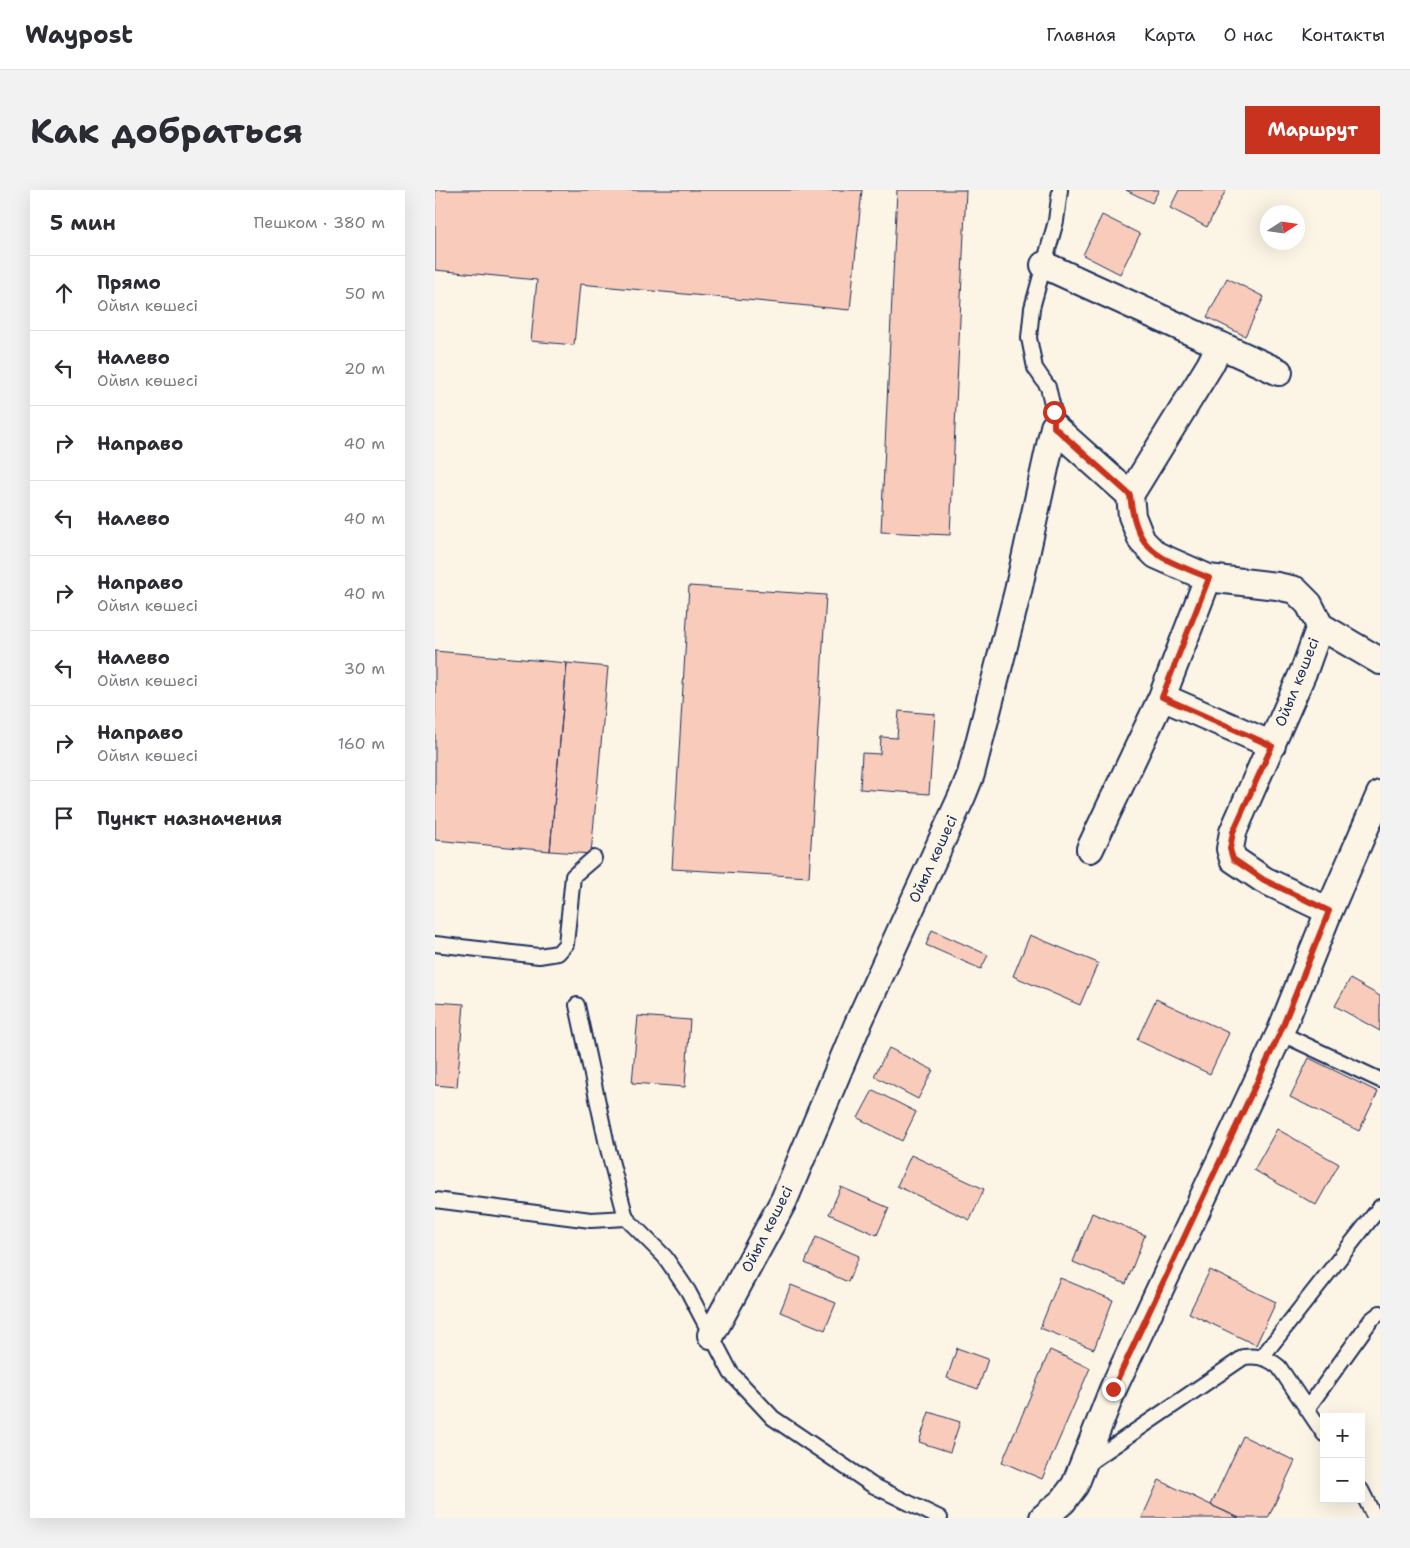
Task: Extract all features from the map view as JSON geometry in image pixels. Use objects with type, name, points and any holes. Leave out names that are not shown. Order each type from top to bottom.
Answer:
[{"type":"street","points":[[1044,265],[1279,372]]},
{"type":"street","points":[[1054,427],[1130,495],[1220,346]]},
{"type":"street","name":"Ойыл көшесі","points":[[711,1335],[784,1200],[857,1026],[971,774],[1015,601],[1054,427]]},
{"type":"street","name":"Ойыл көшесі","points":[[1130,495],[1132,516],[1142,540],[1156,555],[1209,578],[1295,590],[1309,604],[1320,626],[1305,668],[1233,832],[1230,849],[1233,859],[1264,880],[1329,911]]},
{"type":"street","points":[[1090,849],[1162,697],[1209,578]]},
{"type":"street","points":[[1320,626],[1380,661]]},
{"type":"street","points":[[1162,697],[1272,746]]},
{"type":"street","points":[[1043,1518],[1063,1501],[1075,1485],[1113,1389],[1280,1033],[1329,911],[1380,794]]},
{"type":"lane","points":[[1054,427],[1054,412],[1048,388],[1035,368],[1029,338],[1031,308],[1056,221],[1061,190]]},
{"type":"lane","points":[[435,944],[539,956],[557,953],[565,944],[573,876],[594,858]]},
{"type":"lane","points":[[577,1005],[607,1145],[626,1218],[665,1257],[688,1291],[731,1373],[773,1418],[872,1485],[941,1518]]},
{"type":"lane","points":[[1280,1033],[1380,1080]]},
{"type":"lane","points":[[435,1200],[591,1220],[626,1218]]},
{"type":"lane","points":[[1261,1357],[1380,1207]]},
{"type":"lane","points":[[1307,1409],[1371,1320],[1380,1313]]},
{"type":"lane","points":[[1082,1467],[1244,1357],[1254,1355],[1273,1361],[1279,1367],[1320,1428]]},
{"type":"lane","points":[[1365,1498],[1375,1518]]},
{"type":"building","points":[[435,190],[862,190],[850,310],[580,284],[574,345],[531,341],[537,280],[435,270]]},
{"type":"building","points":[[897,190],[966,190],[950,535],[881,532]]},
{"type":"building","points":[[1126,190],[1159,190],[1152,203]]},
{"type":"building","points":[[1179,190],[1226,190],[1207,227],[1170,208]]},
{"type":"building","points":[[1102,215],[1140,234],[1120,274],[1083,255]]},
{"type":"building","points":[[1227,278],[1264,297],[1245,336],[1207,317]]},
{"type":"building","points":[[689,586],[826,595],[809,877],[672,869]]},
{"type":"building","points":[[435,651],[567,663],[550,851],[435,840]]},
{"type":"building","points":[[567,663],[608,667],[591,854],[550,851]]},
{"type":"building","points":[[899,711],[935,714],[929,794],[860,789],[862,753],[880,754],[881,737],[897,738]]},
{"type":"building","points":[[932,930],[988,955],[981,969],[926,945]]},
{"type":"building","points":[[1030,935],[1098,963],[1080,1005],[1013,976]]},
{"type":"building","points":[[1350,979],[1380,996],[1380,1031],[1335,1006]]},
{"type":"building","points":[[1156,999],[1229,1033],[1210,1074],[1137,1040]]},
{"type":"building","points":[[435,1002],[464,1004],[457,1087],[435,1085]]},
{"type":"building","points":[[638,1016],[690,1020],[685,1087],[632,1083]]},
{"type":"building","points":[[889,1048],[933,1070],[918,1099],[874,1076]]},
{"type":"building","points":[[1309,1058],[1378,1092],[1359,1131],[1290,1097]]},
{"type":"building","points":[[873,1090],[916,1112],[902,1141],[858,1118]]},
{"type":"building","points":[[1277,1129],[1339,1164],[1316,1205],[1254,1170]]},
{"type":"building","points":[[911,1155],[984,1189],[970,1220],[897,1186]]},
{"type":"building","points":[[841,1187],[889,1208],[877,1235],[829,1214]]},
{"type":"building","points":[[1092,1213],[1145,1235],[1126,1284],[1073,1262]]},
{"type":"building","points":[[816,1237],[859,1256],[848,1282],[805,1263]]},
{"type":"building","points":[[1210,1270],[1276,1302],[1256,1345],[1189,1313]]},
{"type":"building","points":[[1060,1278],[1113,1300],[1094,1349],[1040,1328]]},
{"type":"building","points":[[791,1285],[836,1303],[825,1330],[780,1312]]},
{"type":"building","points":[[957,1348],[988,1359],[978,1389],[947,1378]]},
{"type":"building","points":[[1050,1350],[1090,1368],[1042,1479],[1002,1462]]},
{"type":"building","points":[[929,1412],[960,1422],[950,1452],[919,1442]]},
{"type":"building","points":[[1243,1436],[1295,1461],[1268,1518],[1239,1518],[1211,1505]]},
{"type":"building","points":[[1159,1480],[1211,1505],[1239,1518],[1142,1518]]},
{"type":"route","points":[[1054,412],[1054,427],[1130,495],[1132,516],[1142,540],[1156,555],[1209,578],[1162,697],[1272,746],[1233,832],[1230,849],[1233,859],[1264,880],[1329,911],[1280,1033],[1113,1389]]}]
